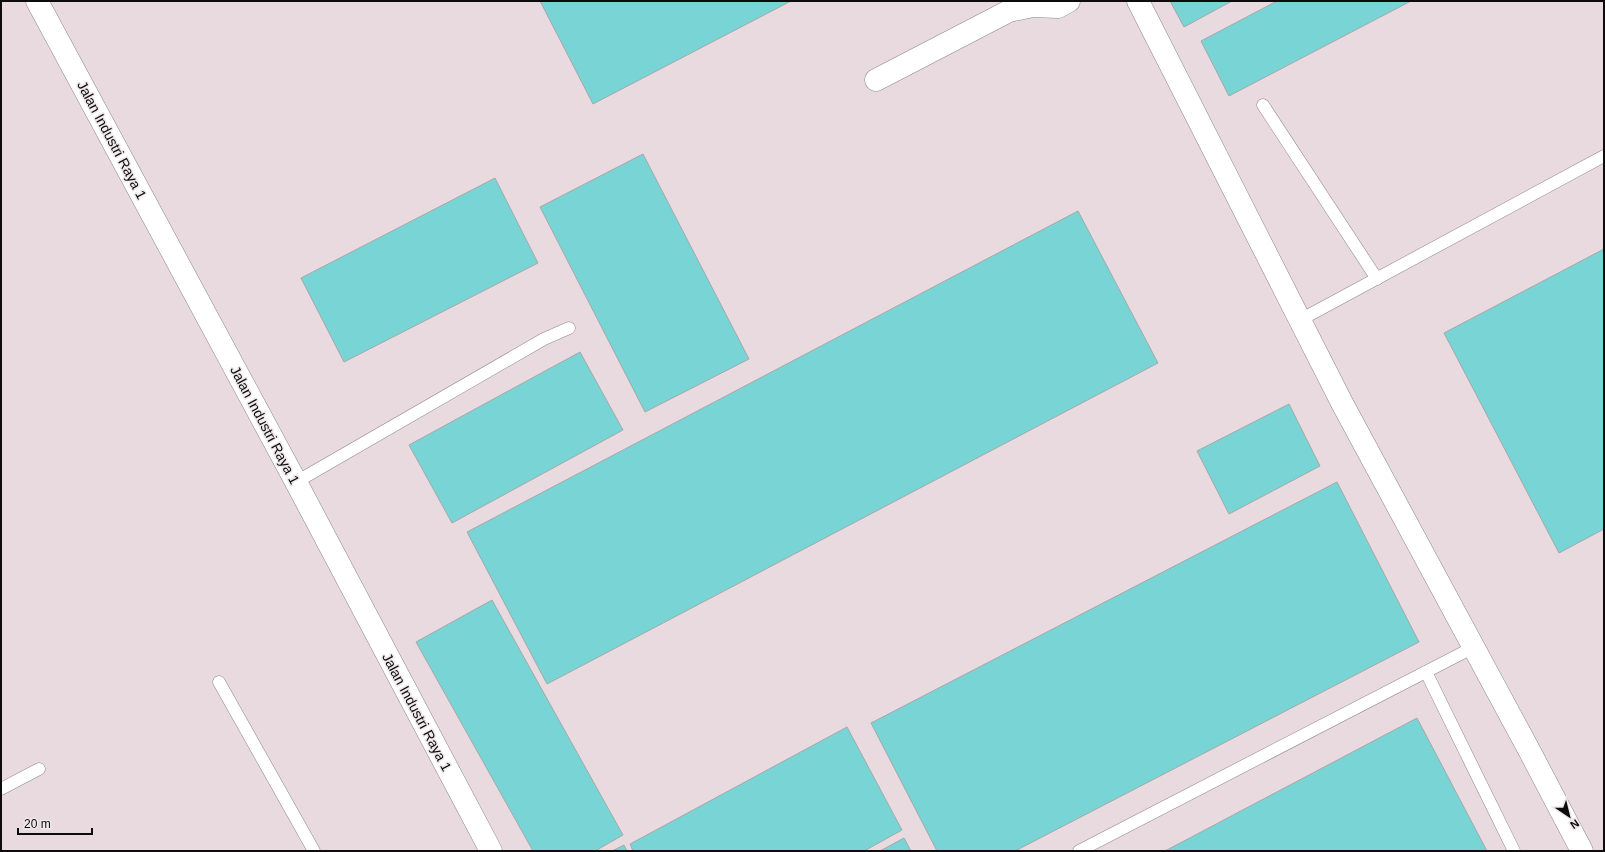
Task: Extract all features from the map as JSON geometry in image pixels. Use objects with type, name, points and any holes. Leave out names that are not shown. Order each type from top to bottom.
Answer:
[{"type":"street","name":"Jalan Industri Raya 1","points":[[37,1],[296,482],[491,851]]},
{"type":"street","points":[[876,80],[1009,10],[1033,6],[1058,7],[1069,1]]},
{"type":"street","points":[[1138,1],[1342,403],[1582,851]]},
{"type":"lane","points":[[1264,105],[1377,278]]},
{"type":"lane","points":[[1300,320],[1604,156]]},
{"type":"lane","points":[[296,482],[544,339],[569,328]]},
{"type":"lane","points":[[1079,851],[1474,647]]},
{"type":"lane","points":[[1426,672],[1514,851]]},
{"type":"lane","points":[[219,682],[314,851]]},
{"type":"lane","points":[[1,789],[39,769]]},
{"type":"shaded area","points":[[1,1],[1604,1],[1604,851],[1,851]]},
{"type":"building","points":[[540,1],[791,1],[593,104]]},
{"type":"building","points":[[1170,1],[1232,1],[1184,27]]},
{"type":"building","points":[[1277,1],[1411,1],[1229,96],[1201,41]]},
{"type":"building","points":[[643,154],[749,359],[645,412],[540,207]]},
{"type":"building","points":[[495,178],[538,263],[344,362],[301,278]]},
{"type":"building","points":[[1078,211],[1158,363],[547,684],[467,532]]},
{"type":"building","points":[[1604,249],[1604,529],[1559,553],[1444,333]]},
{"type":"building","points":[[580,352],[623,430],[452,523],[409,445]]},
{"type":"building","points":[[1289,404],[1320,466],[1229,514],[1197,451]]},
{"type":"building","points":[[1337,482],[1419,642],[1015,851],[937,851],[871,723]]},
{"type":"building","points":[[492,600],[623,835],[595,851],[533,851],[416,642]]},
{"type":"building","points":[[1417,718],[1487,851],[1165,851]]},
{"type":"building","points":[[847,727],[902,830],[864,851],[633,851],[630,844]]},
{"type":"building","points":[[904,838],[911,851],[880,851]]},
{"type":"building","points":[[624,845],[627,851],[612,851]]}]
